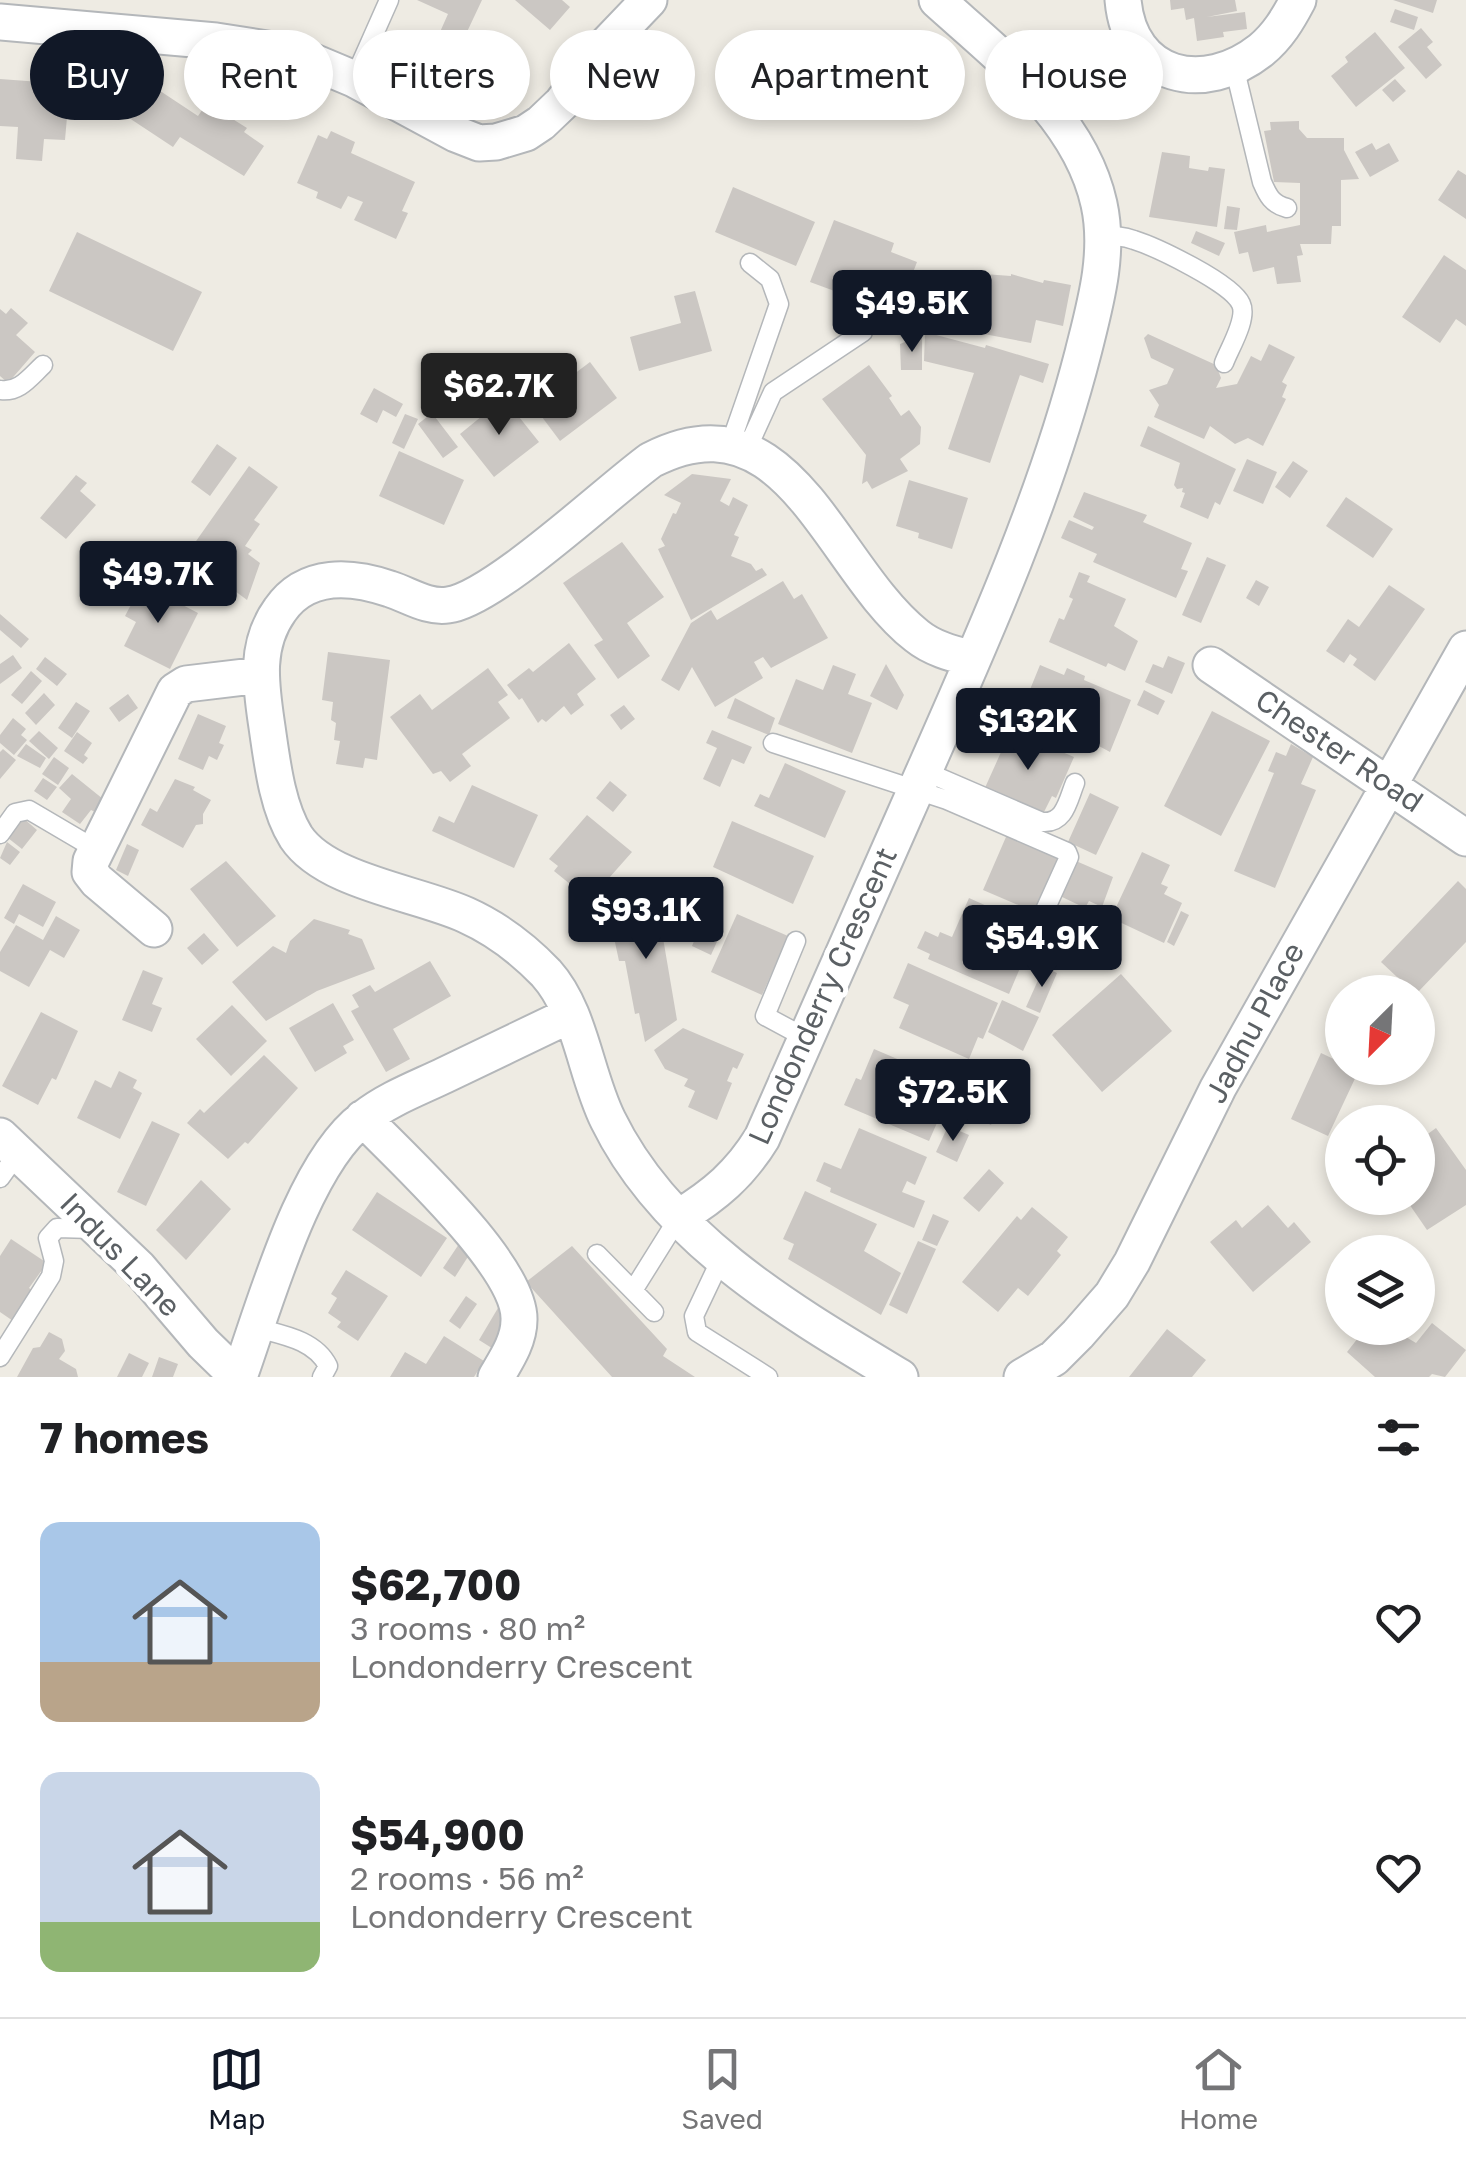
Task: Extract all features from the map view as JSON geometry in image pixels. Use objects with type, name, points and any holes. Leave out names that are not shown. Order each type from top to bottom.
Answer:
[{"type":"street","points":[[430,120],[478,142],[496,142],[526,133],[562,102],[604,47],[649,0]]},
{"type":"street","name":"Londonderry Crescent","points":[[679,1218],[709,1199],[746,1164],[762,1138],[974,659],[1062,429],[1098,296],[1100,206],[1076,143],[1055,114],[937,0]]},
{"type":"street","points":[[1123,0],[1131,35],[1139,50],[1170,71],[1197,74],[1220,72],[1261,50],[1274,38],[1298,0]]},
{"type":"street","points":[[0,22],[262,47],[292,53],[353,79]]},
{"type":"street","points":[[880,1372],[721,1259],[634,1168],[606,1116],[570,1016],[549,976],[514,942],[467,915],[322,862],[303,844],[287,817],[272,760],[260,675],[272,622],[282,605],[304,588],[330,579],[349,580],[388,588],[426,604],[447,606],[470,599],[506,576],[651,460],[674,448],[700,442],[738,447],[778,468],[853,566],[918,636],[944,651],[974,659]]},
{"type":"street","name":"Jadhu Place","points":[[1022,1377],[1054,1358],[1078,1334],[1112,1294],[1132,1262],[1218,1088],[1466,649]]},
{"type":"street","name":"Chester Road","points":[[1211,665],[1466,838]]},
{"type":"street","points":[[154,929],[90,872],[97,850],[174,692],[186,684],[260,675]]},
{"type":"street","points":[[238,1377],[315,1179],[340,1140],[363,1118],[393,1100],[570,1016]]},
{"type":"street","points":[[363,1118],[467,1227],[508,1284],[520,1318],[510,1353],[496,1377]]},
{"type":"street","name":"Indus Lane","points":[[6,1156],[139,1268],[203,1343],[238,1377]]},
{"type":"lane","points":[[376,30],[389,0]]},
{"type":"lane","points":[[1234,66],[1262,182],[1268,197],[1277,206],[1287,208]]},
{"type":"lane","points":[[1102,236],[1118,236],[1147,245],[1204,275],[1238,299],[1243,314],[1224,363]]},
{"type":"lane","points":[[738,447],[778,304],[770,279],[750,263]]},
{"type":"lane","points":[[738,447],[773,392],[864,332]]},
{"type":"lane","points":[[0,390],[11,392],[20,387],[43,365]]},
{"type":"lane","points":[[772,743],[920,781],[1042,822],[1051,823],[1062,816],[1075,782]]},
{"type":"lane","points":[[920,781],[947,800],[1068,853],[1045,910]]},
{"type":"lane","points":[[0,834],[15,813],[29,810],[97,850]]},
{"type":"lane","points":[[796,941],[765,1016],[806,1038]]},
{"type":"lane","points":[[634,1289],[679,1218]]},
{"type":"lane","points":[[0,1357],[51,1276],[54,1261],[48,1238],[52,1232],[57,1228],[97,1229]]},
{"type":"lane","points":[[597,1254],[654,1312]]},
{"type":"lane","points":[[721,1259],[693,1325],[697,1332],[768,1377]]},
{"type":"lane","points":[[257,1328],[318,1351],[328,1366],[322,1377]]},
{"type":"building","points":[[417,0],[482,0],[468,30],[441,30],[448,14]]},
{"type":"building","points":[[515,0],[562,0],[570,7],[550,30]]},
{"type":"building","points":[[1170,0],[1235,0],[1237,11],[1207,17],[1245,12],[1247,29],[1197,41],[1194,18],[1186,20],[1184,8],[1171,10]]},
{"type":"building","points":[[1393,0],[1437,0],[1433,13]]},
{"type":"building","points":[[1395,9],[1418,17],[1414,30],[1390,22]]},
{"type":"building","points":[[1421,28],[1433,42],[1427,47],[1442,65],[1426,79],[1398,47]]},
{"type":"building","points":[[1375,32],[1405,68],[1356,107],[1331,76],[1348,62],[1345,57]]},
{"type":"building","points":[[0,79],[30,81],[30,120],[67,120],[65,140],[44,139],[42,161],[16,159],[18,127],[0,126]]},
{"type":"building","points":[[1395,79],[1406,91],[1393,102],[1382,90]]},
{"type":"building","points":[[164,94],[184,107],[184,120],[234,120],[264,146],[244,176],[180,137],[173,147],[132,120],[164,120]]},
{"type":"building","points":[[1299,121],[1299,129],[1307,138],[1344,138],[1344,150],[1359,179],[1341,180],[1341,226],[1332,226],[1331,244],[1300,244],[1303,255],[1297,256],[1301,282],[1277,284],[1274,267],[1253,272],[1248,252],[1239,254],[1234,232],[1266,225],[1267,232],[1300,225],[1300,183],[1274,182],[1264,131],[1271,130],[1270,122]]},
{"type":"building","points":[[331,131],[355,142],[351,153],[415,182],[402,211],[408,213],[396,239],[354,220],[363,202],[348,196],[341,209],[316,198],[318,192],[297,183],[318,135],[327,139]]},
{"type":"building","points":[[1372,143],[1376,150],[1389,143],[1399,161],[1370,177],[1355,152]]},
{"type":"building","points":[[1162,152],[1190,156],[1189,168],[1225,169],[1217,227],[1149,217]]},
{"type":"building","points":[[1458,170],[1466,175],[1466,219],[1438,200]]},
{"type":"building","points":[[733,187],[815,222],[796,266],[715,232]]},
{"type":"building","points":[[1227,206],[1240,208],[1237,230],[1224,229]]},
{"type":"building","points":[[834,220],[894,243],[891,252],[917,262],[897,314],[810,282]]},
{"type":"building","points":[[1196,231],[1225,243],[1219,256],[1191,243]]},
{"type":"building","points":[[77,232],[202,292],[173,351],[49,291]]},
{"type":"building","points":[[1444,255],[1466,270],[1466,326],[1456,319],[1440,343],[1402,317]]},
{"type":"building","points":[[957,272],[1011,274],[1043,283],[1044,280],[1071,285],[1063,326],[1036,320],[1031,343],[984,334],[980,331],[984,312],[951,310]]},
{"type":"building","points":[[695,291],[712,351],[639,371],[630,337],[681,323],[674,296]]},
{"type":"building","points":[[11,308],[28,323],[16,335],[35,352],[8,383],[0,376],[0,309],[6,314]]},
{"type":"building","points":[[925,332],[1049,364],[1043,383],[1020,375],[990,463],[948,449],[974,373],[924,361]]},
{"type":"building","points":[[1148,334],[1216,365],[1221,378],[1216,388],[1237,384],[1251,356],[1261,361],[1269,344],[1295,357],[1282,382],[1287,385],[1282,397],[1286,399],[1263,446],[1248,438],[1235,444],[1210,426],[1204,439],[1154,417],[1159,405],[1149,390],[1167,384],[1174,369],[1151,358],[1144,338]]},
{"type":"building","points":[[922,335],[922,370],[901,370],[900,344]]},
{"type":"building","points":[[590,362],[617,398],[560,441],[533,405]]},
{"type":"building","points":[[869,365],[892,396],[889,398],[901,416],[909,410],[921,427],[920,444],[900,459],[908,471],[872,489],[867,481],[862,484],[866,455],[822,399]]},
{"type":"building","points":[[374,388],[403,404],[396,417],[383,410],[377,423],[360,414]]},
{"type":"building","points":[[504,398],[539,442],[494,477],[460,434]]},
{"type":"building","points":[[432,413],[458,447],[443,458],[418,424]]},
{"type":"building","points":[[405,414],[418,419],[404,449],[392,443]]},
{"type":"building","points":[[1148,426],[1236,469],[1220,505],[1215,502],[1208,519],[1180,507],[1185,493],[1174,485],[1180,463],[1140,446]]},
{"type":"building","points":[[217,444],[237,458],[210,496],[191,482]]},
{"type":"building","points":[[399,451],[464,480],[444,525],[379,496]]},
{"type":"building","points":[[1247,459],[1277,472],[1263,504],[1233,491]]},
{"type":"building","points":[[1293,461],[1308,471],[1290,498],[1275,487]]},
{"type":"building","points":[[249,466],[278,487],[254,520],[260,524],[245,546],[252,550],[248,554],[260,563],[247,600],[227,585],[236,573],[194,544]]},
{"type":"building","points":[[692,474],[731,479],[720,501],[729,506],[733,497],[748,505],[734,535],[739,537],[731,556],[751,564],[756,571],[762,568],[767,575],[691,620],[658,549],[665,546],[661,539],[681,503],[664,495]]},
{"type":"building","points":[[76,475],[87,483],[80,491],[96,505],[66,539],[40,518]]},
{"type":"building","points":[[909,480],[968,498],[952,549],[896,526]]},
{"type":"building","points":[[1084,492],[1147,515],[1143,522],[1192,543],[1181,569],[1188,571],[1176,598],[1093,562],[1097,554],[1061,538],[1069,520],[1092,530],[1094,527],[1073,517]]},
{"type":"building","points":[[1346,497],[1393,529],[1373,558],[1326,526]]},
{"type":"building","points":[[622,542],[664,597],[627,623],[650,656],[618,679],[594,645],[603,640],[563,583]]},
{"type":"building","points":[[1207,557],[1226,565],[1201,623],[1182,615]]},
{"type":"building","points":[[1079,572],[1090,576],[1087,582],[1126,599],[1114,626],[1138,641],[1125,671],[1108,663],[1106,667],[1049,642],[1073,599],[1069,597]]},
{"type":"building","points":[[1256,580],[1269,587],[1259,606],[1246,598]]},
{"type":"building","points":[[783,581],[794,599],[802,594],[828,638],[771,668],[763,657],[754,662],[763,678],[715,707],[692,667],[679,691],[661,680],[691,623],[711,610],[717,620]]},
{"type":"building","points":[[142,584],[198,613],[170,669],[124,646],[136,622],[125,616]]},
{"type":"building","points":[[1389,585],[1425,609],[1375,681],[1353,665],[1357,659],[1350,654],[1344,663],[1326,651],[1348,619],[1359,627]]},
{"type":"building","points":[[0,614],[29,639],[21,648],[0,630]]},
{"type":"building","points":[[569,643],[596,679],[577,694],[584,705],[571,715],[564,706],[546,722],[542,719],[538,723],[522,698],[519,700],[507,685],[529,668],[533,672]]},
{"type":"building","points":[[328,652],[390,660],[377,760],[365,758],[363,768],[336,764],[340,741],[334,740],[333,702],[322,700]]},
{"type":"building","points":[[13,655],[22,668],[0,684],[0,664]]},
{"type":"building","points":[[1168,656],[1185,663],[1172,694],[1145,682],[1153,664],[1163,668]]},
{"type":"building","points":[[45,657],[67,674],[57,686],[36,669]]},
{"type":"building","points":[[886,664],[904,695],[897,710],[870,696]]},
{"type":"building","points":[[833,665],[856,674],[848,694],[872,703],[852,753],[778,724],[796,679],[823,690]]},
{"type":"building","points":[[1040,665],[1064,675],[1067,668],[1085,676],[1084,680],[1131,700],[1110,752],[1071,731],[1082,707],[1058,696],[1050,701],[1029,692]]},
{"type":"building","points":[[488,668],[508,695],[498,702],[510,718],[462,754],[471,766],[450,782],[441,771],[433,774],[390,717],[420,694],[432,710]]},
{"type":"building","points":[[31,671],[42,681],[22,704],[11,695]]},
{"type":"building","points":[[1144,690],[1165,701],[1158,715],[1137,705]]},
{"type":"building","points":[[44,693],[55,705],[36,725],[25,713]]},
{"type":"building","points":[[128,694],[138,708],[119,722],[109,708]]},
{"type":"building","points":[[735,698],[775,718],[769,735],[727,718]]},
{"type":"building","points":[[76,702],[90,711],[72,738],[58,728]]},
{"type":"building","points":[[624,705],[635,719],[621,730],[610,715]]},
{"type":"building","points":[[1212,711],[1270,741],[1221,836],[1164,806]]},
{"type":"building","points":[[198,714],[226,726],[217,760],[209,756],[203,770],[178,759]]},
{"type":"building","points":[[13,718],[26,729],[21,735],[27,740],[14,755],[0,743],[0,735]]},
{"type":"building","points":[[712,730],[752,747],[744,764],[732,759],[720,787],[703,779],[717,748],[706,743]]},
{"type":"building","points":[[1011,730],[1074,757],[1056,798],[1052,796],[1044,812],[1033,807],[1031,811],[984,790]]},
{"type":"building","points":[[39,731],[58,748],[49,759],[29,741]]},
{"type":"building","points":[[77,732],[92,743],[83,764],[64,751]]},
{"type":"building","points":[[26,744],[46,758],[40,768],[17,756]]},
{"type":"building","points":[[1291,744],[1313,757],[1301,784],[1316,790],[1275,888],[1234,871],[1274,773],[1268,771],[1276,752],[1286,756]]},
{"type":"building","points":[[3,749],[16,760],[0,779],[0,752]]},
{"type":"building","points":[[54,757],[69,768],[58,785],[42,774]]},
{"type":"building","points":[[785,763],[846,791],[825,838],[754,806],[760,794],[769,798]]},
{"type":"building","points":[[72,774],[103,799],[80,824],[62,812],[71,799],[59,788]]},
{"type":"building","points":[[43,778],[57,787],[47,800],[34,791]]},
{"type":"building","points":[[175,779],[195,787],[193,790],[211,800],[203,814],[203,824],[196,825],[183,848],[141,825],[150,808],[157,812]]},
{"type":"building","points":[[610,781],[627,795],[613,812],[596,798]]},
{"type":"building","points":[[472,785],[538,815],[514,868],[432,831],[439,816],[454,823]]},
{"type":"building","points":[[1090,793],[1119,807],[1096,855],[1068,842]]},
{"type":"building","points":[[587,815],[632,852],[594,895],[585,889],[581,893],[554,871],[558,866],[549,859]]},
{"type":"building","points":[[23,818],[37,830],[22,849],[8,838]]},
{"type":"building","points":[[732,821],[814,856],[793,904],[713,867]]},
{"type":"building","points":[[1009,830],[1063,854],[1037,913],[983,890]]},
{"type":"building","points":[[7,842],[20,852],[10,865],[0,858]]},
{"type":"building","points":[[127,844],[139,850],[128,876],[116,870]]},
{"type":"building","points":[[1142,852],[1170,865],[1161,884],[1168,887],[1164,894],[1182,903],[1164,943],[1111,918]]},
{"type":"building","points":[[226,861],[276,916],[237,947],[190,889]]},
{"type":"building","points":[[1076,861],[1113,877],[1102,907],[1089,901],[1085,908],[1060,896]]},
{"type":"building","points":[[1458,881],[1466,889],[1466,942],[1434,975],[1395,975],[1381,962]]},
{"type":"building","points":[[23,884],[56,902],[43,927],[19,914],[14,924],[4,918]]},
{"type":"building","points":[[655,891],[677,1020],[645,1042],[625,961],[619,961],[613,908],[633,904],[631,895]]},
{"type":"building","points":[[969,898],[1056,937],[1044,964],[982,933],[974,951],[1020,968],[1009,994],[928,959],[930,954],[917,948],[925,931],[938,937],[940,932],[952,937]]},
{"type":"building","points":[[1181,911],[1189,915],[1174,946],[1167,942]]},
{"type":"building","points":[[737,914],[788,936],[762,995],[711,972]]},
{"type":"building","points":[[56,916],[80,930],[64,958],[50,950],[29,987],[0,971],[0,952],[16,925],[43,940]]},
{"type":"building","points":[[314,919],[350,930],[348,934],[362,939],[375,969],[317,991],[266,1021],[232,982],[273,946],[286,953],[290,941]]},
{"type":"building","points":[[700,927],[720,935],[711,955],[692,946]]},
{"type":"building","points":[[204,933],[219,950],[202,965],[187,948]]},
{"type":"building","points":[[430,961],[451,996],[393,1029],[410,1059],[386,1072],[351,1011],[359,1007],[352,995],[370,985],[375,992]]},
{"type":"building","points":[[908,963],[998,1003],[983,1039],[978,1037],[969,1059],[899,1028],[909,1005],[893,998]]},
{"type":"building","points":[[1044,967],[1057,973],[1040,1013],[1026,1007]]},
{"type":"building","points":[[143,970],[163,978],[152,1004],[162,1008],[152,1032],[122,1020]]},
{"type":"building","points":[[1121,974],[1172,1031],[1102,1092],[1052,1035]]},
{"type":"building","points":[[1002,1000],[1039,1017],[1023,1051],[988,1032]]},
{"type":"building","points":[[333,1003],[354,1040],[343,1046],[347,1053],[315,1072],[289,1028]]},
{"type":"building","points":[[232,1005],[267,1041],[231,1076],[196,1039]]},
{"type":"building","points":[[41,1012],[78,1031],[56,1080],[52,1078],[38,1105],[2,1086]]},
{"type":"building","points":[[683,1028],[744,1054],[727,1081],[732,1083],[717,1120],[688,1107],[695,1091],[684,1086],[688,1079],[665,1069],[654,1050]]},
{"type":"building","points":[[874,1049],[944,1079],[927,1110],[940,1116],[929,1141],[844,1105],[856,1078],[861,1080]]},
{"type":"building","points":[[1321,1053],[1325,1055],[1325,1085],[1352,1085],[1343,1105],[1325,1105],[1325,1135],[1291,1119]]},
{"type":"building","points":[[264,1055],[298,1088],[248,1144],[245,1142],[228,1159],[187,1123],[200,1109],[204,1113]]},
{"type":"building","points":[[119,1071],[137,1080],[133,1088],[142,1093],[120,1139],[77,1118],[95,1080],[111,1088]]},
{"type":"building","points":[[977,1080],[1005,1093],[991,1125],[975,1117],[982,1102],[969,1096]]},
{"type":"building","points":[[152,1121],[180,1134],[146,1206],[117,1192]]},
{"type":"building","points":[[948,1126],[969,1135],[957,1162],[936,1152]]},
{"type":"building","points":[[859,1128],[927,1157],[915,1185],[907,1181],[902,1192],[925,1201],[914,1228],[830,1192],[831,1188],[816,1181],[824,1162],[841,1169]]},
{"type":"building","points":[[1435,1129],[1466,1170],[1466,1205],[1427,1230],[1417,1215],[1435,1215]]},
{"type":"building","points":[[989,1169],[1004,1183],[979,1212],[963,1198]]},
{"type":"building","points":[[201,1180],[231,1209],[186,1260],[156,1230]]},
{"type":"building","points":[[805,1191],[877,1224],[864,1251],[901,1273],[881,1315],[788,1259],[794,1244],[783,1239]]},
{"type":"building","points":[[377,1192],[447,1238],[421,1277],[352,1230]]},
{"type":"building","points":[[1268,1205],[1288,1228],[1294,1222],[1311,1242],[1253,1292],[1210,1242],[1236,1220],[1242,1228]]},
{"type":"building","points":[[1032,1207],[1068,1237],[1057,1251],[1061,1255],[1028,1296],[1018,1288],[998,1312],[962,1282],[1017,1216],[1021,1220]]},
{"type":"building","points":[[933,1214],[949,1221],[937,1246],[922,1240]]},
{"type":"building","points":[[11,1239],[47,1263],[29,1288],[36,1293],[16,1323],[0,1312],[0,1256]]},
{"type":"building","points":[[918,1241],[936,1249],[907,1314],[889,1305]]},
{"type":"building","points":[[459,1244],[471,1252],[455,1277],[443,1268]]},
{"type":"building","points":[[572,1246],[667,1349],[663,1356],[695,1377],[612,1377],[526,1282]]},
{"type":"building","points":[[346,1270],[388,1296],[358,1341],[337,1327],[341,1322],[328,1313],[337,1298],[331,1294]]},
{"type":"building","points":[[466,1296],[477,1304],[460,1329],[449,1321]]},
{"type":"building","points":[[498,1308],[514,1318],[495,1350],[479,1340]]},
{"type":"building","points":[[1435,1325],[1466,1350],[1445,1377],[1375,1377],[1347,1352],[1352,1345],[1435,1345]]},
{"type":"building","points":[[1167,1329],[1206,1360],[1192,1377],[1129,1377]]},
{"type":"building","points":[[49,1332],[62,1339],[65,1351],[59,1359],[76,1369],[78,1377],[17,1377],[33,1348],[40,1347]]},
{"type":"building","points":[[444,1336],[484,1361],[474,1377],[390,1377],[405,1352],[426,1364]]},
{"type":"building","points":[[129,1353],[149,1363],[142,1377],[117,1377]]},
{"type":"building","points":[[159,1357],[178,1364],[173,1377],[152,1377]]}]
